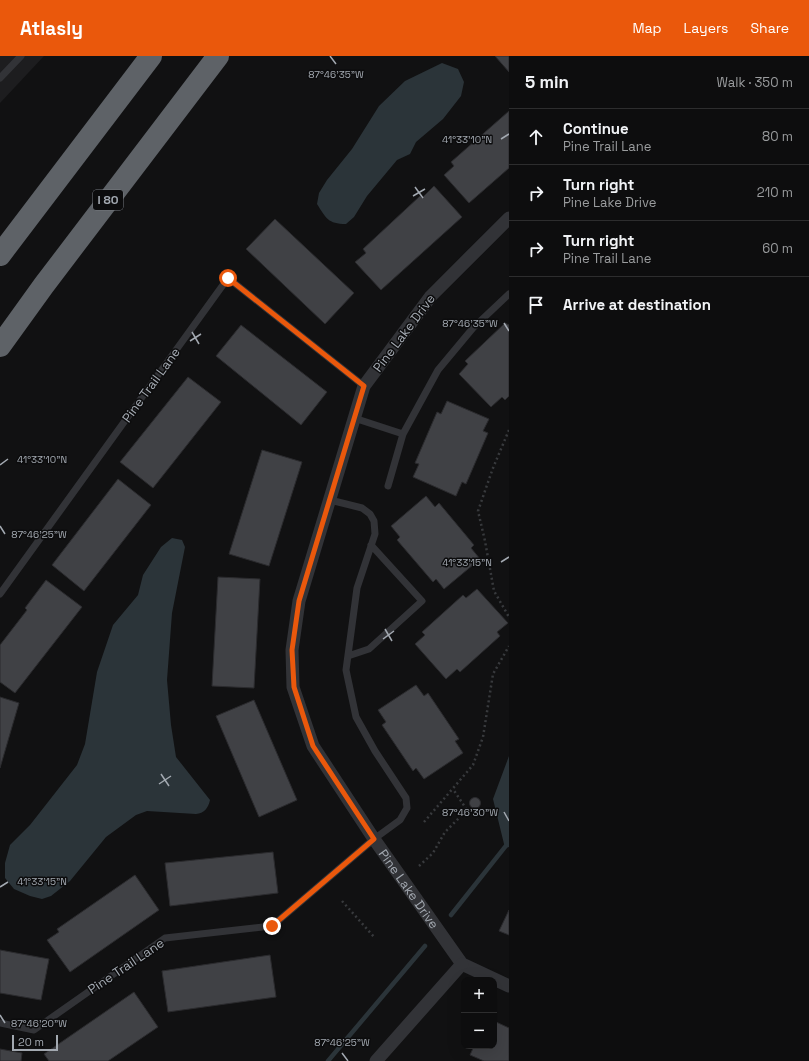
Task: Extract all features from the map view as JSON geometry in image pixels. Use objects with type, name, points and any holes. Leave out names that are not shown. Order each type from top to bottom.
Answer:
[{"type":"highway","points":[[0,255],[151,56]]},
{"type":"highway","name":"I 80","points":[[0,346],[44,284],[218,56]]},
{"type":"street","name":"Pine Lake Drive","points":[[509,218],[431,296],[364,386],[299,601],[292,650],[294,687],[313,746],[374,839],[462,964],[509,986]]},
{"type":"street","points":[[376,1061],[462,964]]},
{"type":"lane","points":[[0,78],[21,56]]},
{"type":"lane","name":"Pine Trail Lane","points":[[0,594],[228,278],[364,386]]},
{"type":"lane","points":[[388,486],[403,434],[438,370],[473,328],[509,294]]},
{"type":"lane","points":[[354,418],[403,434]]},
{"type":"lane","name":"Pine Trail Lane","points":[[0,1023],[34,1030],[165,938],[272,926],[374,839],[400,820],[407,808],[406,798],[356,717],[346,670],[357,588],[375,534],[374,521],[370,514],[362,508],[330,500]]},
{"type":"lane","points":[[348,656],[369,649],[422,601],[371,545]]},
{"type":"path","points":[[509,430],[493,468],[488,487],[478,511],[494,591],[509,617]]},
{"type":"path","points":[[424,822],[473,765],[483,737],[493,674],[509,646]]},
{"type":"path","points":[[419,866],[433,853],[445,832],[468,808],[453,788]]},
{"type":"path","points":[[342,901],[375,938]]},
{"type":"shaded area","points":[[0,56],[44,56],[0,103]]},
{"type":"shaded area","points":[[442,63],[458,69],[464,82],[461,96],[443,119],[416,142],[410,154],[397,160],[367,196],[354,217],[346,224],[335,223],[328,219],[317,204],[319,193],[327,180],[352,149],[379,106],[405,81]]},
{"type":"shaded area","points":[[172,538],[182,540],[185,547],[172,613],[167,680],[171,725],[176,757],[210,800],[208,806],[203,812],[196,814],[147,811],[136,815],[106,837],[70,881],[51,896],[42,899],[30,896],[14,889],[5,878],[5,863],[10,845],[30,825],[77,765],[85,744],[97,672],[113,625],[138,595],[143,575],[161,547]]},
{"type":"shaded area","points":[[509,756],[509,847],[505,848],[493,799]]},
{"type":"building","points":[[495,56],[509,56],[509,72]]},
{"type":"building","points":[[509,111],[509,168],[469,203],[444,175],[454,166],[451,162]]},
{"type":"building","points":[[434,186],[462,217],[381,290],[355,262],[366,253],[363,249],[420,196],[422,198]]},
{"type":"building","points":[[275,219],[354,293],[325,324],[246,249]]},
{"type":"building","points":[[505,323],[509,325],[509,396],[505,400],[502,397],[491,407],[459,374],[468,364],[465,361]]},
{"type":"building","points":[[241,325],[327,392],[301,425],[216,356]]},
{"type":"building","points":[[188,377],[221,402],[153,488],[120,462]]},
{"type":"building","points":[[447,401],[489,419],[483,431],[488,433],[466,484],[462,482],[456,496],[413,477],[419,464],[415,463],[437,412],[441,414]]},
{"type":"building","points":[[262,450],[302,462],[269,566],[229,554]]},
{"type":"building","points":[[118,479],[151,505],[84,591],[52,565]]},
{"type":"building","points":[[426,496],[435,507],[439,503],[474,545],[471,548],[480,559],[444,589],[436,579],[433,582],[397,540],[400,537],[391,526]]},
{"type":"building","points":[[218,577],[260,579],[254,688],[212,686]]},
{"type":"building","points":[[46,580],[82,607],[15,693],[0,682],[0,645],[27,610],[25,608]]},
{"type":"building","points":[[477,589],[508,623],[497,632],[500,636],[460,672],[457,669],[446,679],[415,644],[425,635],[422,632],[463,595],[466,598]]},
{"type":"building","points":[[416,685],[424,696],[428,693],[459,739],[455,741],[463,753],[424,779],[416,768],[413,771],[382,725],[386,722],[378,710]]},
{"type":"building","points":[[0,697],[19,703],[0,768]]},
{"type":"building","points":[[254,700],[297,800],[259,817],[216,716]]},
{"type":"building","points":[[473,798],[477,798],[479,799],[479,807],[473,808],[470,805],[470,801]]},
{"type":"building","points":[[273,852],[278,893],[170,906],[165,863]]},
{"type":"building","points":[[135,875],[159,910],[70,972],[47,940],[59,932],[57,929]]},
{"type":"building","points":[[509,910],[509,935],[499,931]]},
{"type":"building","points":[[0,950],[49,959],[41,1000],[0,993]]},
{"type":"building","points":[[270,955],[276,997],[168,1012],[162,971]]},
{"type":"building","points":[[134,992],[158,1027],[108,1061],[49,1061],[44,1054]]},
{"type":"building","points":[[497,1022],[509,1028],[509,1061],[484,1061],[470,1055],[473,1049],[497,1049]]},
{"type":"building","points":[[0,1049],[22,1053],[21,1061],[0,1061]]},
{"type":"waterway","points":[[451,915],[509,842]]},
{"type":"waterway","points":[[328,1061],[425,946]]},
{"type":"route","points":[[228,278],[364,386],[299,601],[292,650],[294,687],[313,746],[374,839],[272,926]]}]
